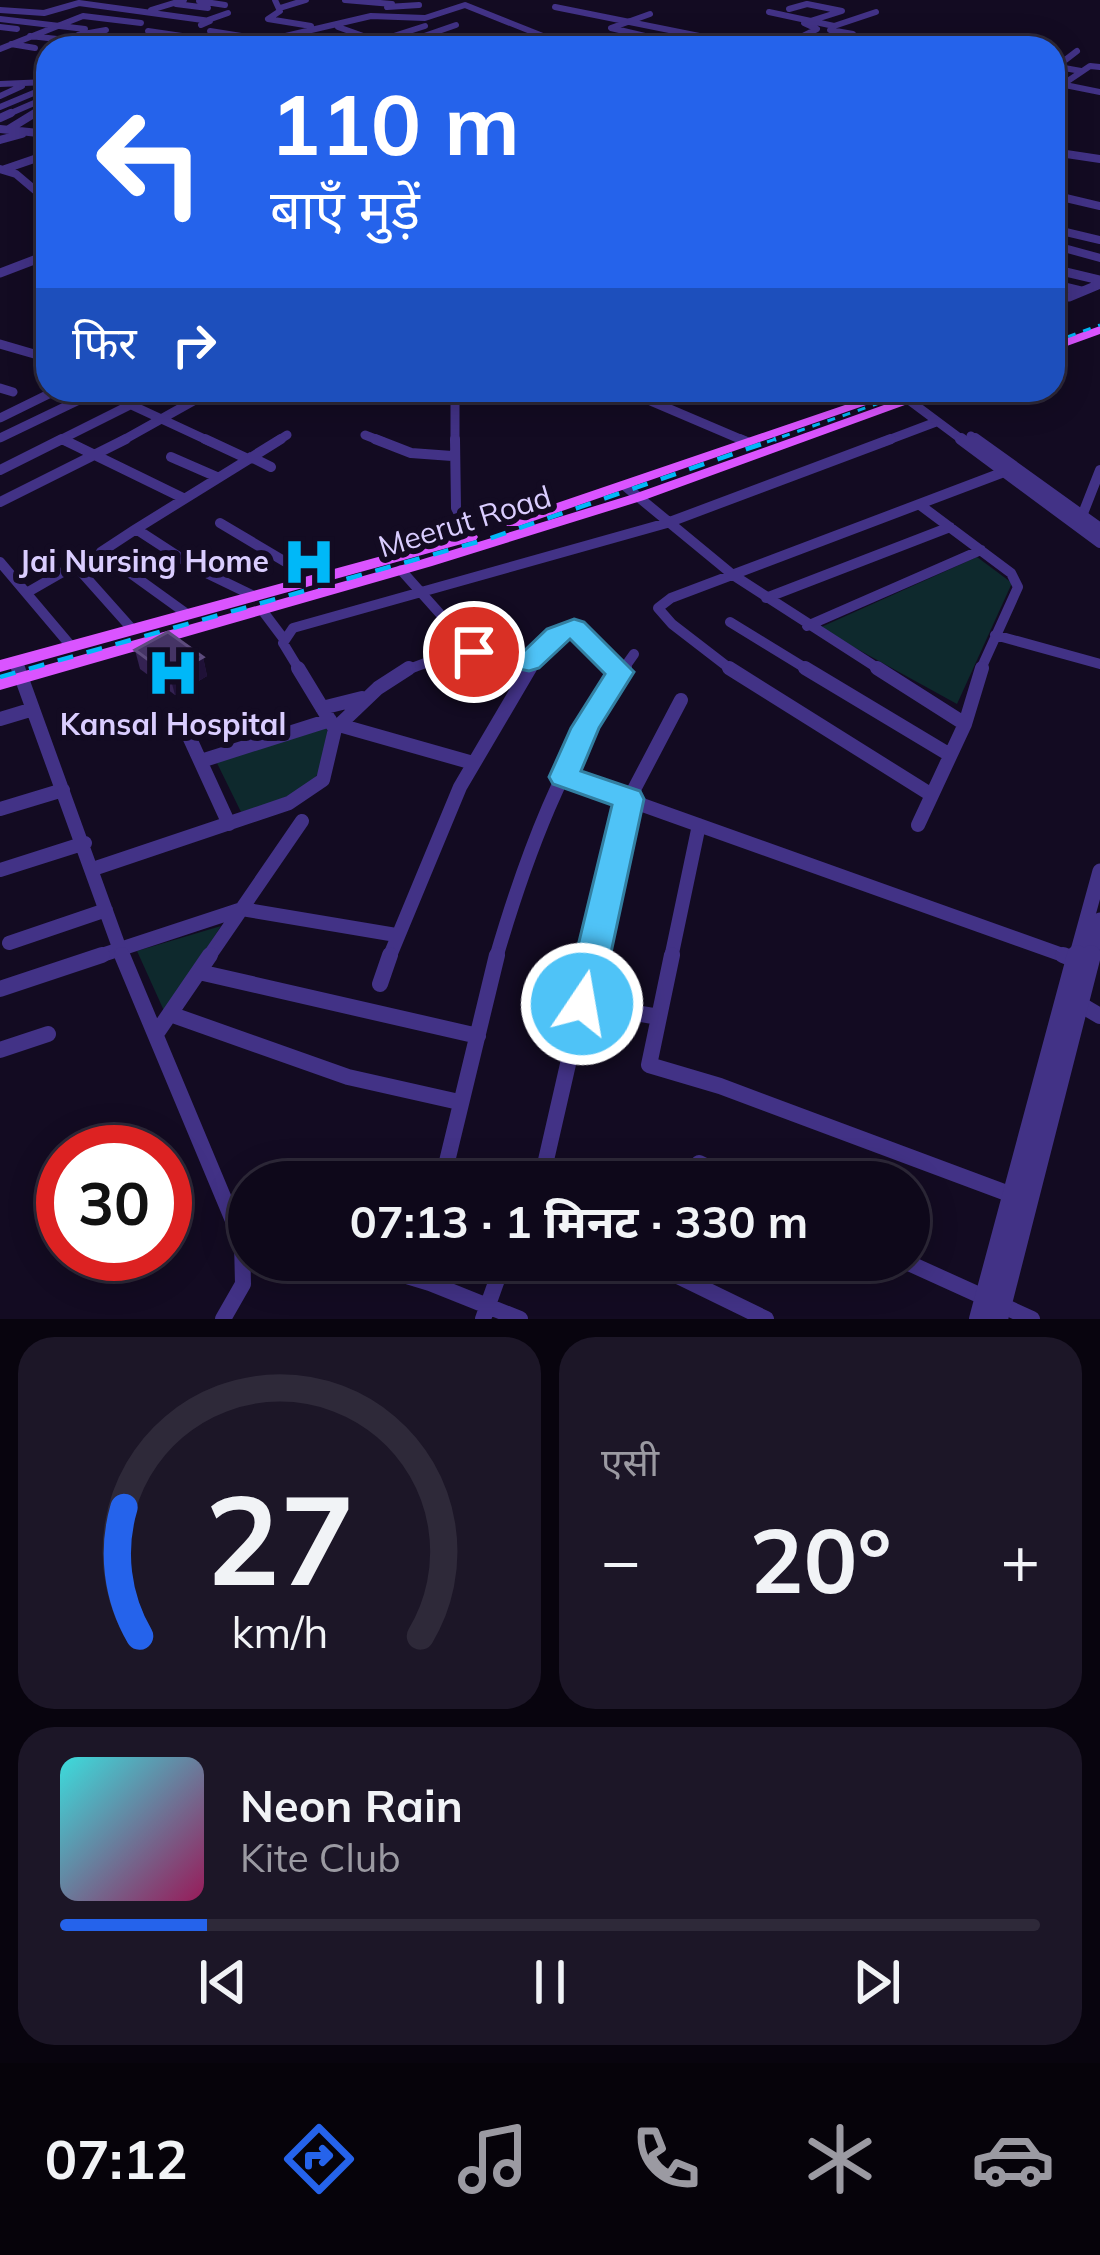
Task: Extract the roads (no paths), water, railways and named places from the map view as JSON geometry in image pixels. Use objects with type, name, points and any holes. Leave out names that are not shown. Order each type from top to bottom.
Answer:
[{"type":"main road","points":[[1065,332],[1100,319]]},
{"type":"main road","points":[[1065,343],[1100,330]]},
{"type":"main road","name":"Meerut Road","points":[[0,684],[12,668],[71,646],[187,614],[258,603],[304,583],[632,491],[752,444],[882,402]]},
{"type":"main road","name":"Meerut Road","points":[[12,668],[401,570],[884,402]]},
{"type":"street","points":[[0,16],[21,0]]},
{"type":"street","points":[[0,16],[36,0]]},
{"type":"street","points":[[12,11],[44,13],[95,0]]},
{"type":"street","points":[[108,6],[123,0]]},
{"type":"street","points":[[86,3],[204,22],[226,9],[188,0],[146,12]]},
{"type":"street","points":[[269,20],[277,2],[307,0]]},
{"type":"street","points":[[345,0],[419,5]]},
{"type":"street","points":[[129,10],[148,2]]},
{"type":"street","points":[[558,3],[570,2]]},
{"type":"street","points":[[175,3],[208,8]]},
{"type":"street","points":[[404,36],[466,3],[544,36]]},
{"type":"street","points":[[558,3],[698,36]]},
{"type":"street","points":[[26,12],[52,4]]},
{"type":"street","points":[[296,36],[376,15],[392,4]]},
{"type":"street","points":[[789,9],[806,4],[842,11],[804,23],[853,34]]},
{"type":"street","points":[[64,7],[93,10]]},
{"type":"street","points":[[769,12],[834,26]]},
{"type":"street","points":[[809,36],[876,13]]},
{"type":"street","points":[[640,36],[611,28],[650,14]]},
{"type":"street","points":[[376,15],[446,29]]},
{"type":"street","points":[[0,16],[85,29]]},
{"type":"street","points":[[0,16],[17,29]]},
{"type":"street","points":[[0,49],[83,16],[141,23]]},
{"type":"street","points":[[158,24],[177,16]]},
{"type":"street","points":[[186,23],[194,18]]},
{"type":"street","points":[[234,35],[269,20],[324,28]]},
{"type":"street","points":[[425,36],[456,26]]},
{"type":"street","points":[[337,27],[364,36]]},
{"type":"street","points":[[41,30],[81,35],[106,30]]},
{"type":"street","points":[[148,31],[176,36]]},
{"type":"street","points":[[210,31],[238,36]]},
{"type":"street","points":[[410,32],[420,36]]},
{"type":"street","points":[[26,37],[36,38]]},
{"type":"street","points":[[10,44],[35,48]]},
{"type":"street","points":[[1065,60],[1077,51]]},
{"type":"street","points":[[1065,61],[1097,69]]},
{"type":"street","points":[[1065,66],[1097,69]]},
{"type":"street","points":[[1065,81],[1097,69]]},
{"type":"street","points":[[0,96],[29,83]]},
{"type":"street","points":[[0,84],[36,83]]},
{"type":"street","points":[[1065,87],[1100,92]]},
{"type":"street","points":[[0,107],[36,89]]},
{"type":"street","points":[[0,118],[36,106]]},
{"type":"street","points":[[3,129],[36,109]]},
{"type":"street","points":[[0,140],[36,127]]},
{"type":"street","points":[[3,129],[36,133]]},
{"type":"street","points":[[1065,154],[1100,159]]},
{"type":"street","points":[[3,169],[36,159]]},
{"type":"street","points":[[3,169],[36,192]]},
{"type":"street","points":[[1065,198],[1100,206]]},
{"type":"street","points":[[1065,239],[1100,244]]},
{"type":"street","points":[[1065,242],[1100,258]]},
{"type":"street","points":[[0,273],[36,265]]},
{"type":"street","points":[[1065,272],[1100,282]]},
{"type":"street","points":[[1069,297],[1100,282]]},
{"type":"street","points":[[1065,287],[1083,291]]},
{"type":"street","points":[[0,344],[36,354]]},
{"type":"street","points":[[0,388],[13,392]]},
{"type":"street","points":[[0,418],[36,400]]},
{"type":"street","points":[[0,438],[75,402]]},
{"type":"street","points":[[125,402],[271,467]]},
{"type":"street","points":[[0,470],[137,402]]},
{"type":"street","points":[[0,502],[193,402]]},
{"type":"street","points":[[454,402],[456,508],[471,537]]},
{"type":"street","points":[[653,402],[752,444]]},
{"type":"street","points":[[917,402],[1100,542]]},
{"type":"street","points":[[934,416],[1100,529]]},
{"type":"street","points":[[283,638],[293,628],[667,523],[934,416]]},
{"type":"street","points":[[187,614],[101,552],[287,435]]},
{"type":"street","points":[[365,436],[411,453],[452,456]]},
{"type":"street","points":[[62,439],[183,498]]},
{"type":"street","points":[[171,457],[217,477]]},
{"type":"street","points":[[1082,516],[1100,470]]},
{"type":"street","points":[[930,794],[808,719],[659,614],[662,603],[671,598],[1004,472]]},
{"type":"street","points":[[632,491],[733,575],[965,724]]},
{"type":"street","points":[[918,825],[965,724],[995,635],[1016,595],[1017,579],[920,505]]},
{"type":"street","points":[[220,524],[293,566],[304,583]]},
{"type":"street","points":[[766,598],[950,526]]},
{"type":"street","points":[[93,869],[289,803],[316,788],[328,772],[332,720],[258,603],[136,529]]},
{"type":"street","points":[[807,626],[981,550]]},
{"type":"street","points":[[0,562],[71,646]]},
{"type":"street","points":[[28,592],[75,565],[132,629]]},
{"type":"street","points":[[401,570],[474,652]]},
{"type":"street","points":[[730,622],[950,755]]},
{"type":"street","points":[[380,984],[396,935],[473,763],[529,662],[556,635],[574,628],[620,672]]},
{"type":"street","points":[[995,635],[1100,664]]},
{"type":"street","points":[[201,761],[332,720],[418,665],[474,652],[529,662]]},
{"type":"street","points":[[452,1161],[459,1102],[492,969],[585,728],[634,654]]},
{"type":"street","points":[[12,668],[85,843],[118,949],[228,1199]]},
{"type":"street","points":[[332,720],[363,697]]},
{"type":"street","points":[[546,1161],[629,799],[681,700]]},
{"type":"street","points":[[0,719],[30,710]]},
{"type":"street","points":[[332,720],[473,763]]},
{"type":"street","points":[[187,730],[229,824]]},
{"type":"street","points":[[564,777],[1073,959]]},
{"type":"street","points":[[0,809],[63,790]]},
{"type":"street","points":[[156,1034],[302,821]]},
{"type":"street","points":[[700,825],[649,1065],[720,1086],[1012,1195]]},
{"type":"street","points":[[0,870],[85,843]]},
{"type":"street","points":[[979,1319],[996,1306],[1071,999],[1073,959],[1100,871]]},
{"type":"street","points":[[8,943],[106,910]]},
{"type":"street","points":[[0,988],[242,910],[396,935]]},
{"type":"street","points":[[996,1306],[1012,1195],[1100,920]]},
{"type":"street","points":[[199,972],[478,1036]]},
{"type":"street","points":[[1071,999],[1100,1016]]},
{"type":"street","points":[[582,1004],[659,1017]]},
{"type":"street","points":[[170,1014],[374,1089],[459,1102]]},
{"type":"street","points":[[0,1050],[49,1034]]},
{"type":"street","points":[[930,1274],[1032,1319]]},
{"type":"street","points":[[223,1319],[245,1281]]},
{"type":"street","points":[[407,1281],[485,1312],[520,1319]]},
{"type":"street","points":[[485,1312],[496,1281]]},
{"type":"street","points":[[688,1281],[766,1319]]},
{"type":"railway","points":[[1065,338],[1100,325]]},
{"type":"railway","points":[[767,442],[882,402]]},
{"type":"railway","points":[[0,677],[488,539],[776,439]]},
{"type":"place","name":"Jai Nursing Home","points":[[309,562]]},
{"type":"place","name":"Kansal Hospital","points":[[173,673]]}]
